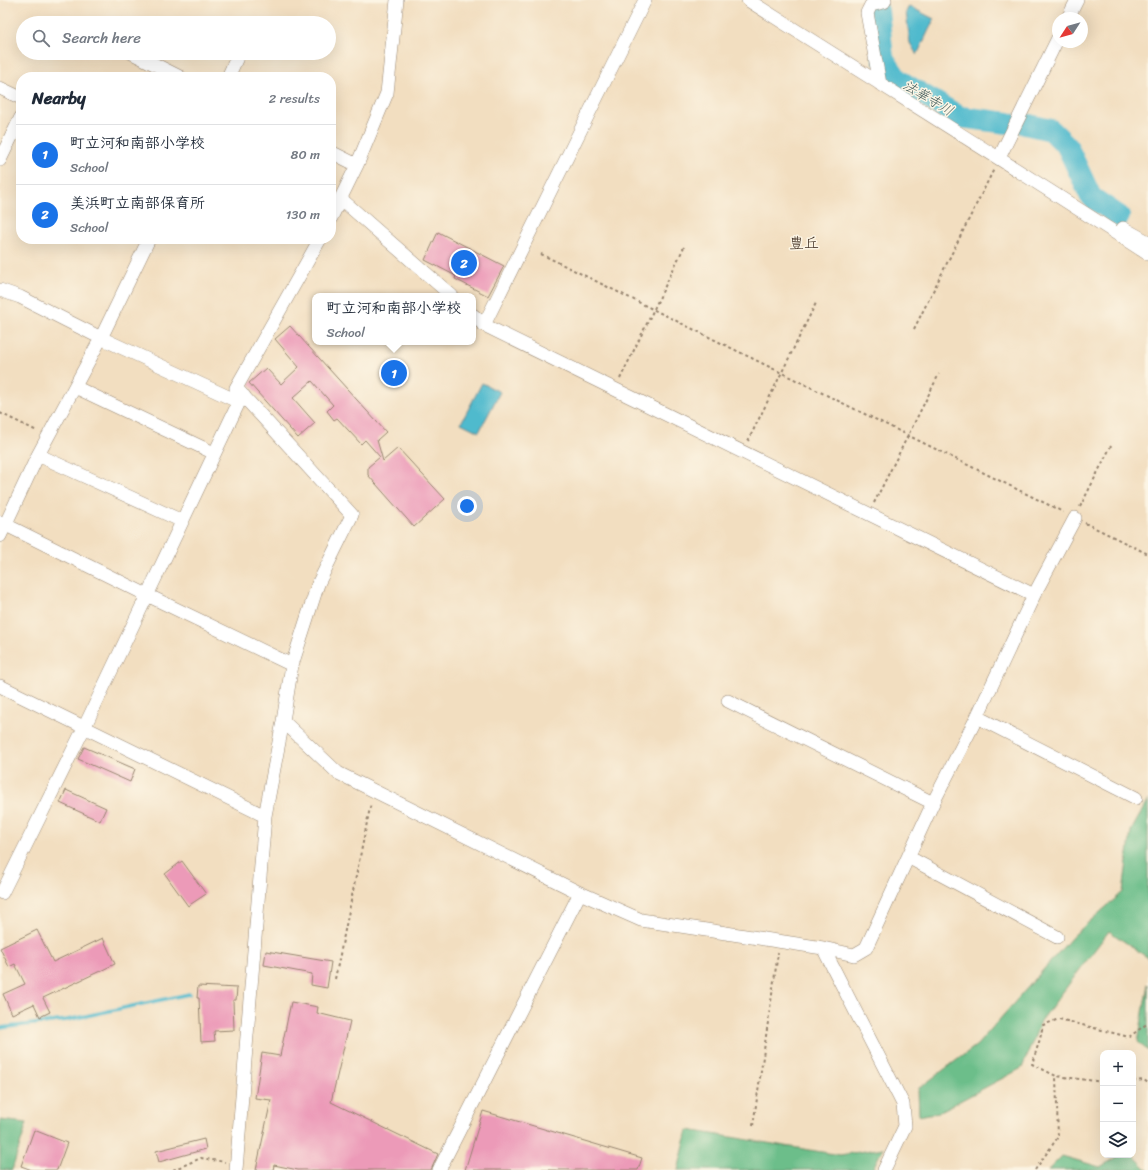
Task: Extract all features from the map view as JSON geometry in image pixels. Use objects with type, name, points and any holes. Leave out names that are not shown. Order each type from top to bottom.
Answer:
[{"type":"street","points":[[336,208],[357,165],[387,93],[397,0]]},
{"type":"street","points":[[484,325],[646,0]]},
{"type":"street","points":[[748,0],[1148,254]]},
{"type":"street","points":[[880,84],[867,13],[871,5],[884,2],[885,0]]},
{"type":"street","points":[[1071,12],[1077,0]]},
{"type":"street","points":[[999,158],[1053,48]]},
{"type":"street","points":[[146,60],[170,72]]},
{"type":"street","points":[[230,72],[236,60]]},
{"type":"street","points":[[0,88],[16,96]]},
{"type":"street","points":[[0,160],[16,127]]},
{"type":"street","points":[[336,154],[357,165]]},
{"type":"street","points":[[341,198],[449,293]]},
{"type":"street","points":[[1123,228],[1148,242]]},
{"type":"street","points":[[148,244],[101,338],[38,455],[2,527],[292,665]]},
{"type":"street","points":[[236,1167],[265,816],[292,665],[318,584],[352,515],[242,399],[236,388],[312,244]]},
{"type":"street","points":[[0,290],[20,297],[101,338],[242,399]]},
{"type":"street","points":[[476,318],[484,325],[1034,595]]},
{"type":"street","points":[[75,387],[214,453]]},
{"type":"street","points":[[0,892],[2,892],[84,728],[214,453],[242,399]]},
{"type":"street","points":[[38,455],[182,522]]},
{"type":"street","points":[[283,721],[338,773],[580,893],[641,920],[854,954],[866,948],[933,803],[977,717],[1034,595],[1075,518]]},
{"type":"street","points":[[0,686],[265,816]]},
{"type":"street","points":[[728,701],[933,803]]},
{"type":"street","points":[[977,717],[1136,798]]},
{"type":"street","points":[[908,857],[1057,937]]},
{"type":"street","points":[[439,1170],[580,893]]},
{"type":"street","points":[[823,948],[903,1104],[905,1126],[884,1170]]},
{"type":"path","points":[[914,329],[999,158]]},
{"type":"path","points":[[615,389],[684,247]]},
{"type":"path","points":[[541,254],[1148,554]]},
{"type":"path","points":[[743,451],[816,303]]},
{"type":"path","points":[[870,514],[939,374]]},
{"type":"path","points":[[0,413],[48,437]]},
{"type":"path","points":[[1075,518],[1111,446]]},
{"type":"path","points":[[335,979],[374,790]]},
{"type":"path","points":[[753,1126],[779,942]]},
{"type":"path","points":[[1100,1082],[1056,1076],[1032,1064],[1043,1025],[1058,1019],[1129,1037],[1148,1023]]},
{"type":"path","points":[[1035,1170],[1058,1137],[1056,1076]]},
{"type":"path","points":[[1136,1081],[1144,1080],[1148,1083]]},
{"type":"path","points":[[173,1170],[201,1158],[236,1167]]},
{"type":"green space","points":[[1148,800],[1148,958],[1109,931],[1041,1021],[1022,1068],[939,1112],[919,1116],[918,1089],[977,1045],[1073,936],[1123,892],[1131,831]]},
{"type":"green space","points":[[1148,984],[1148,1051],[1138,1042]]},
{"type":"green space","points":[[0,1120],[27,1123],[12,1170],[0,1170]]},
{"type":"green space","points":[[688,1130],[840,1155],[883,1148],[872,1170],[678,1170]]},
{"type":"green space","points":[[1062,1156],[1100,1167],[1116,1158],[1136,1158],[1148,1170],[1048,1170]]},
{"type":"water","points":[[909,6],[934,19],[917,55],[910,43],[906,12]]},
{"type":"water","points":[[482,383],[500,392],[479,432],[461,423]]},
{"type":"building","points":[[438,232],[504,266],[488,296],[455,279],[456,276],[425,260]]},
{"type":"building","points":[[290,326],[386,432],[377,440],[383,461],[398,448],[445,499],[414,527],[368,475],[368,467],[380,457],[365,440],[361,444],[337,418],[334,420],[327,411],[333,405],[312,381],[293,398],[315,423],[298,438],[249,383],[266,368],[281,384],[299,367],[275,339]]},
{"type":"building","points":[[84,747],[135,769],[130,782],[78,759]]},
{"type":"building","points":[[66,790],[106,808],[100,821],[60,803]]},
{"type":"building","points":[[182,861],[206,894],[188,906],[165,874]]},
{"type":"building","points":[[37,930],[53,962],[103,938],[115,964],[43,998],[50,1012],[40,1017],[34,1004],[12,1014],[3,994],[25,984],[15,964],[9,967],[0,948]]},
{"type":"building","points":[[266,951],[331,962],[327,988],[311,985],[312,974],[264,965]]},
{"type":"building","points":[[198,986],[237,988],[236,1000],[233,1000],[234,1030],[214,1031],[215,1041],[201,1042],[199,998],[197,998]]},
{"type":"building","points":[[291,1002],[318,1007],[317,1013],[350,1021],[331,1102],[438,1154],[431,1170],[298,1170],[274,1165],[273,1170],[256,1170],[271,1100],[255,1098],[262,1053],[280,1056]]},
{"type":"building","points":[[483,1111],[642,1158],[638,1170],[465,1170]]},
{"type":"building","points":[[34,1130],[67,1143],[57,1170],[32,1170],[21,1166]]},
{"type":"building","points":[[204,1139],[206,1149],[159,1162],[156,1151]]},
{"type":"waterway","name":"法華寺川","points":[[878,11],[883,58],[898,80],[960,117],[1008,123]]},
{"type":"waterway","name":"法華寺川","points":[[1025,124],[1051,130],[1067,146],[1091,197],[1119,216]]},
{"type":"waterway","points":[[0,1028],[67,1020],[189,994]]},
{"type":"place","name":"美浜町立南部保育所","points":[[464,263]]},
{"type":"place","name":"町立河和南部小学校","points":[[394,373]]},
{"type":"district","name":"豊丘","points":[[804,243]]}]
